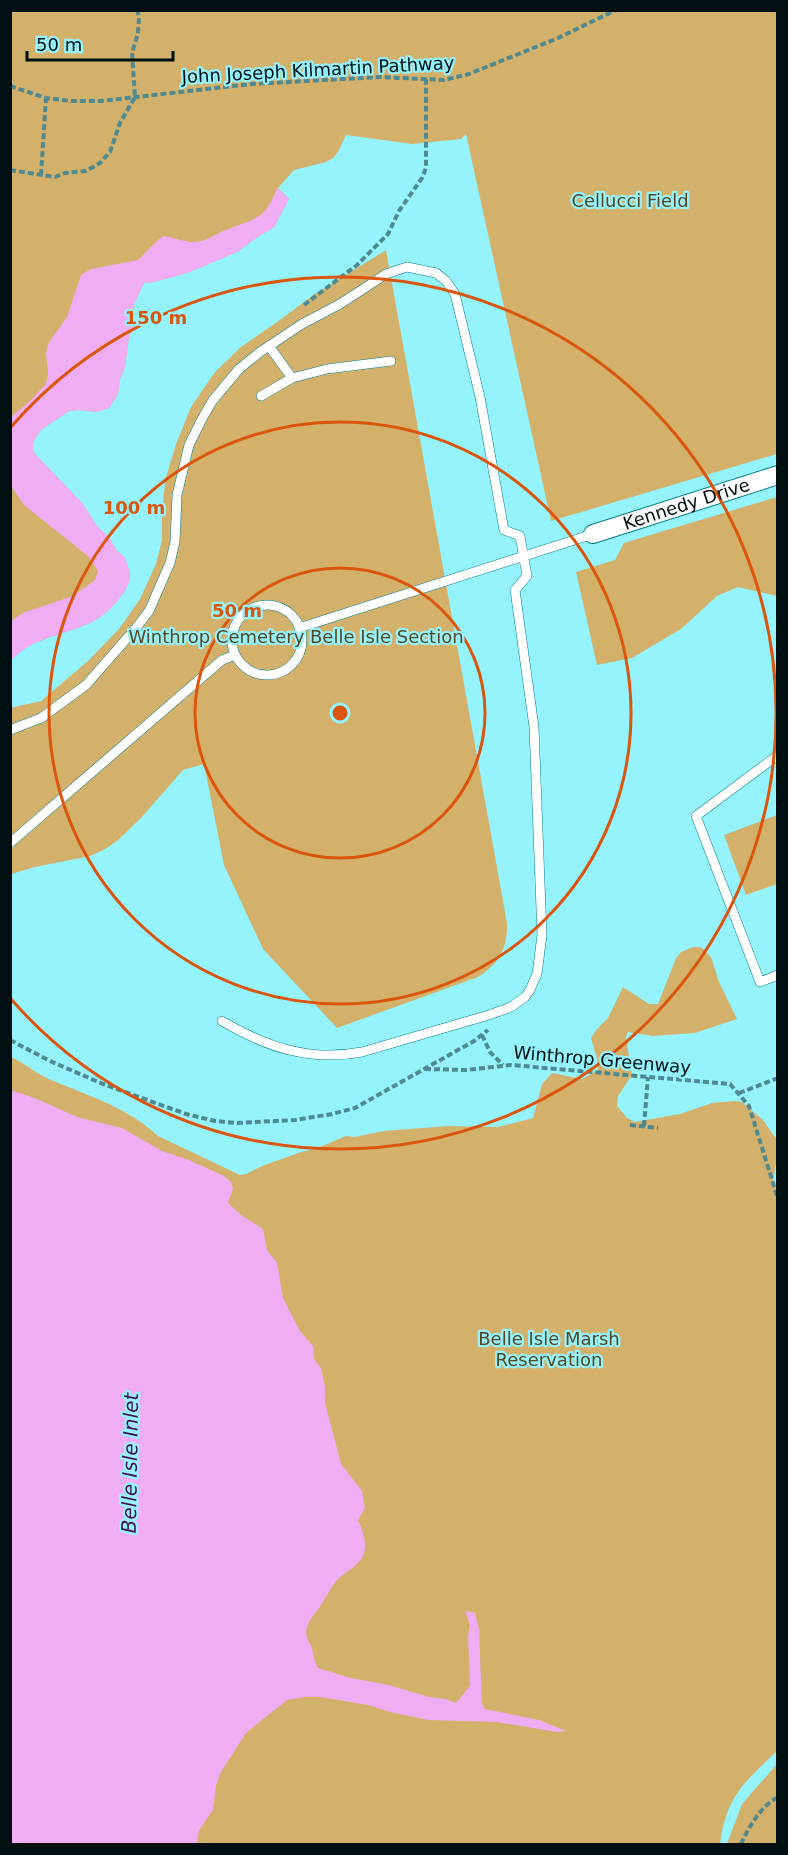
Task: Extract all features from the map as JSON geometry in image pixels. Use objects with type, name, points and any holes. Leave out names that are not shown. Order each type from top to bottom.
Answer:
[{"type":"street","name":"Kennedy Drive","points":[[593,534],[777,475]]},
{"type":"lane","points":[[10,730],[41,718],[86,685],[149,611],[170,563],[175,542],[177,495],[183,466],[196,430],[213,400],[239,369],[269,346],[386,274],[406,267],[436,273],[446,281],[455,294],[480,397],[504,530],[520,536],[527,576],[514,590],[534,727],[542,935],[537,974],[525,997],[511,1006],[489,1015],[362,1052],[331,1056],[299,1052],[249,1037],[222,1021]]},
{"type":"lane","points":[[269,346],[292,378]]},
{"type":"lane","points":[[261,396],[292,378],[327,369],[391,361]]},
{"type":"lane","points":[[299,628],[593,534]]},
{"type":"lane","points":[[264,605],[285,610],[294,618],[299,628],[302,638],[296,659],[280,672],[270,675],[259,674],[249,670],[235,655],[232,644],[237,622],[253,608],[264,605]]},
{"type":"lane","points":[[10,843],[222,660],[235,655]]},
{"type":"lane","points":[[777,754],[696,816],[760,982],[777,975]]},
{"type":"path","points":[[10,170],[55,177],[65,172],[86,171],[100,163],[110,152],[120,123],[135,97],[132,53],[138,33],[137,10]]},
{"type":"path","name":"John Joseph Kilmartin Pathway","points":[[10,86],[46,98],[101,101],[252,84],[403,77],[444,80],[468,74],[558,38],[616,10]]},
{"type":"path","points":[[304,305],[357,265],[388,234],[399,211],[422,178],[426,168],[426,79]]},
{"type":"path","points":[[41,175],[46,98]]},
{"type":"path","points":[[10,1040],[50,1062],[186,1114],[215,1121],[237,1123],[295,1120],[355,1108],[482,1035],[490,1027],[489,1015]]},
{"type":"path","points":[[482,1035],[490,1052],[503,1065]]},
{"type":"path","name":"Winthrop Greenway","points":[[424,1069],[466,1070],[503,1065],[730,1084],[738,1093]]},
{"type":"path","points":[[644,1126],[648,1077]]},
{"type":"path","points":[[777,1078],[738,1093],[749,1106],[777,1199]]},
{"type":"path","points":[[630,1125],[658,1128]]},
{"type":"path","points":[[741,1845],[749,1827],[777,1797]]},
{"type":"green space","name":"Cellucci Field","points":[[10,11],[775,11],[778,16],[777,454],[551,521],[466,134],[461,139],[412,144],[346,135],[333,158],[294,170],[278,188],[289,199],[274,227],[237,252],[187,273],[144,283],[134,304],[135,321],[129,337],[118,394],[109,408],[96,412],[69,411],[41,430],[33,442],[35,454],[83,504],[96,525],[125,558],[130,575],[123,594],[101,616],[78,628],[29,646],[11,660]]},
{"type":"green space","name":"Winthrop Cemetery Belle Isle Section","points":[[386,250],[507,932],[504,947],[497,961],[478,977],[337,1028],[263,949],[224,865],[204,764],[183,770],[141,818],[105,849],[90,856],[11,874],[10,708],[41,701],[88,661],[119,629],[140,599],[156,564],[162,540],[162,509],[166,477],[176,444],[191,407],[215,372],[241,347],[315,294]]},
{"type":"green space","points":[[777,497],[777,596],[738,587],[717,596],[681,629],[632,658],[597,665],[576,572],[615,560],[624,543]]},
{"type":"green space","points":[[777,815],[777,884],[746,895],[724,835]]},
{"type":"green space","name":"Belle Isle Marsh Reservation","points":[[693,947],[701,947],[711,957],[719,982],[737,1019],[695,1033],[653,1036],[628,1032],[626,1037],[632,1075],[618,1096],[617,1106],[627,1118],[635,1122],[680,1114],[712,1103],[742,1102],[763,1120],[777,1140],[777,1161],[773,1183],[778,1192],[777,1751],[738,1792],[727,1813],[720,1844],[11,1844],[11,1057],[46,1078],[121,1110],[147,1126],[158,1136],[240,1175],[346,1136],[448,1126],[498,1127],[533,1118],[542,1084],[552,1073],[582,1079],[598,1070],[591,1038],[608,1018],[623,987],[649,1004],[658,1004],[676,958],[681,952]]},
{"type":"green space","points":[[777,1764],[777,1844],[727,1844],[742,1804]]},
{"type":"water","points":[[277,188],[289,199],[274,227],[237,252],[187,273],[144,283],[134,304],[135,321],[129,337],[118,394],[109,408],[96,412],[69,411],[41,430],[33,442],[35,454],[83,504],[96,525],[125,558],[130,575],[123,594],[101,617],[29,646],[11,660],[11,621],[23,613],[73,596],[95,580],[98,571],[89,557],[24,505],[11,486],[11,417],[46,384],[48,374],[46,353],[49,342],[67,317],[81,275],[91,269],[138,260],[163,236],[196,242],[252,220],[268,207]]},
{"type":"water","name":"Belle Isle Inlet","points":[[11,1090],[77,1117],[122,1128],[162,1151],[224,1176],[231,1182],[233,1189],[228,1203],[241,1215],[263,1229],[267,1250],[277,1263],[283,1298],[300,1331],[313,1346],[314,1359],[321,1368],[325,1387],[325,1403],[341,1464],[362,1491],[365,1508],[358,1520],[365,1542],[363,1556],[336,1581],[307,1628],[307,1638],[318,1668],[456,1703],[470,1686],[468,1636],[470,1625],[465,1611],[475,1613],[479,1629],[482,1704],[485,1709],[539,1720],[566,1731],[557,1732],[497,1722],[428,1720],[368,1705],[320,1697],[287,1700],[246,1733],[221,1772],[216,1785],[213,1810],[199,1830],[197,1844],[11,1844]]}]
